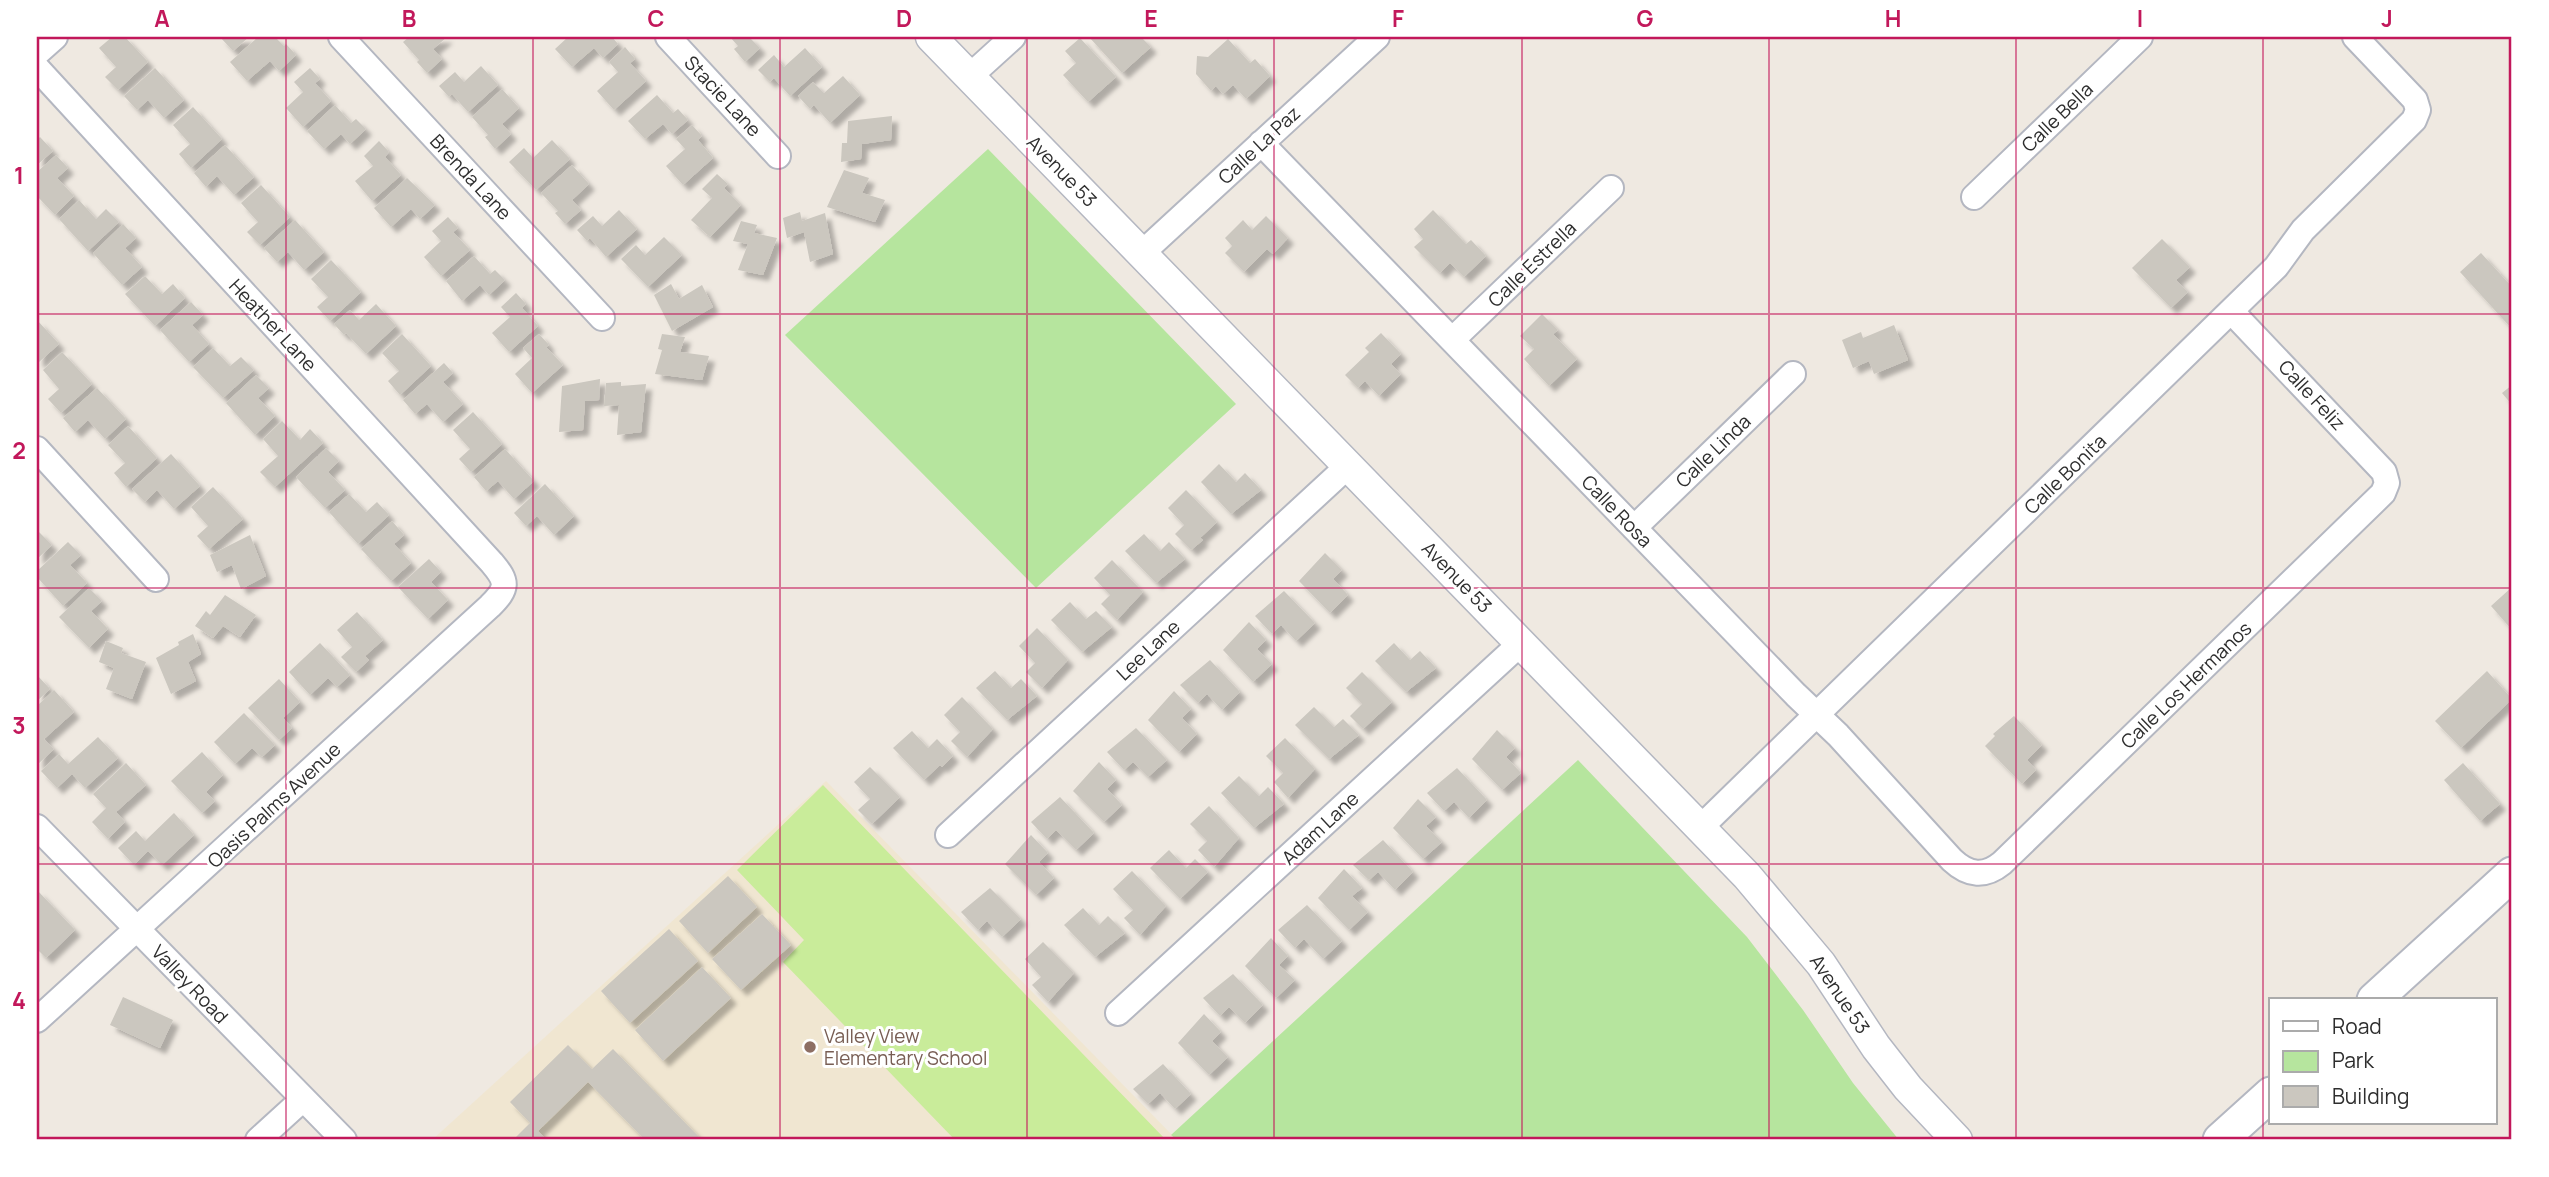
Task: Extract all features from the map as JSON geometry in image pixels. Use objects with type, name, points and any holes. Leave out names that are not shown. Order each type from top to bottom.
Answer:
[{"type":"main road","points":[[2376,998],[2512,874]]},
{"type":"main road","points":[[2220,1140],[2269,1096]]},
{"type":"street","points":[[37,53],[55,37]]},
{"type":"street","name":"Brenda Lane","points":[[341,37],[602,318]]},
{"type":"street","name":"Stacie Lane","points":[[667,37],[778,156]]},
{"type":"street","name":"Avenue 53","points":[[931,37],[1349,465],[1790,924],[1821,964],[1876,1047],[1908,1088],[1957,1140]]},
{"type":"street","points":[[970,76],[1013,37]]},
{"type":"street","name":"Calle La Paz","points":[[1142,253],[1377,37]]},
{"type":"street","name":"Calle Bella","points":[[1974,198],[2140,37]]},
{"type":"street","name":"Calle Bonita","points":[[1700,828],[2276,267],[2303,230],[2414,120],[2418,110],[2414,100],[2355,37]]},
{"type":"street","name":"Heather Lane","points":[[37,68],[502,574],[505,585]]},
{"type":"street","name":"Calle Rosa","points":[[1261,143],[1816,714],[1952,860],[1962,869],[1976,874]]},
{"type":"street","name":"Calle Estrella","points":[[1452,341],[1611,188]]},
{"type":"street","name":"Calle Feliz","points":[[2231,311],[2384,472],[2387,483]]},
{"type":"street","name":"Calle Linda","points":[[1634,528],[1793,374]]},
{"type":"street","points":[[37,449],[156,579]]},
{"type":"street","name":"Lee Lane","points":[[948,835],[1349,465]]},
{"type":"street","name":"Calle Los Hermanos","points":[[1976,874],[1992,871],[2002,863],[2372,504],[2383,493],[2387,483]]},
{"type":"street","name":"Oasis Palms Avenue","points":[[37,1020],[491,606],[501,595],[505,585]]},
{"type":"street","name":"Adam Lane","points":[[1118,1013],[1521,643]]},
{"type":"street","name":"Valley Road","points":[[37,827],[344,1140]]},
{"type":"street","points":[[258,1140],[303,1099]]},
{"type":"shaded area","name":"Valley View Elementary School","points":[[826,781],[1177,1140],[432,1140]]},
{"type":"green space","points":[[988,149],[1236,404],[1036,588],[785,335]]},
{"type":"green space","points":[[1578,760],[1747,937],[1803,1010],[1853,1083],[1899,1140],[1177,1140],[1171,1135]]},
{"type":"green space","points":[[823,785],[1166,1140],[955,1140],[783,962],[804,940],[737,870]]},
{"type":"building","points":[[112,37],[125,37],[148,62],[118,90],[105,77],[116,67],[99,48]]},
{"type":"building","points":[[220,37],[249,37],[233,51]]},
{"type":"building","points":[[258,37],[275,37],[296,55],[279,71],[270,61],[247,81],[230,62]]},
{"type":"building","points":[[409,37],[447,37],[433,49],[442,59],[427,73],[403,42]]},
{"type":"building","points":[[568,37],[612,37],[618,44],[603,58],[594,48],[572,67],[555,49]]},
{"type":"building","points":[[730,37],[749,37],[760,48],[745,62],[734,49],[738,46]]},
{"type":"building","points":[[1089,37],[1141,37],[1151,47],[1122,73]]},
{"type":"building","points":[[1080,38],[1116,77],[1088,102],[1063,75],[1076,63],[1065,51]]},
{"type":"building","points":[[1228,39],[1250,63],[1255,59],[1270,76],[1246,99],[1233,85],[1223,94],[1216,86],[1211,91],[1196,74],[1197,56],[1208,57]]},
{"type":"building","points":[[625,47],[635,59],[630,63],[646,81],[614,110],[597,91],[618,72],[609,62]]},
{"type":"building","points":[[805,48],[822,67],[790,96],[774,78],[770,82],[758,70],[774,55],[784,67]]},
{"type":"building","points":[[481,66],[498,85],[468,112],[452,94],[449,97],[439,86],[455,72],[464,82]]},
{"type":"building","points":[[155,68],[184,100],[164,118],[148,100],[137,110],[124,96]]},
{"type":"building","points":[[310,68],[320,79],[315,83],[331,101],[303,127],[286,108],[303,92],[294,82]]},
{"type":"building","points":[[843,76],[860,95],[830,123],[814,105],[810,109],[798,96],[813,82],[824,93]]},
{"type":"building","points":[[502,89],[519,108],[502,124],[511,134],[495,149],[485,137],[488,135],[472,117]]},
{"type":"building","points":[[657,95],[673,113],[678,109],[688,120],[672,134],[663,124],[645,139],[628,121]]},
{"type":"building","points":[[335,105],[351,123],[356,119],[366,129],[350,144],[341,134],[324,149],[307,131]]},
{"type":"building","points":[[193,107],[222,139],[191,168],[179,154],[190,144],[173,125]]},
{"type":"building","points":[[892,116],[891,140],[862,144],[861,159],[841,162],[842,143],[847,143],[848,121]]},
{"type":"building","points":[[692,125],[702,136],[698,140],[713,158],[683,185],[666,166],[685,149],[676,139]]},
{"type":"building","points":[[40,137],[53,151],[37,165],[37,140]]},
{"type":"building","points":[[552,140],[570,159],[536,190],[509,162],[524,148],[533,158]]},
{"type":"building","points":[[379,141],[389,152],[385,157],[401,175],[372,201],[355,181],[373,166],[364,156]]},
{"type":"building","points":[[225,145],[254,177],[234,195],[217,176],[206,187],[194,173]]},
{"type":"building","points":[[56,155],[68,168],[57,178],[74,196],[55,215],[37,196],[37,172]]},
{"type":"building","points":[[572,165],[589,184],[572,200],[581,210],[565,224],[555,213],[558,211],[541,193]]},
{"type":"building","points":[[844,170],[869,178],[862,193],[885,200],[875,222],[827,207]]},
{"type":"building","points":[[717,174],[728,184],[724,188],[741,205],[710,237],[691,220],[712,198],[702,189]]},
{"type":"building","points":[[407,178],[435,205],[420,219],[411,209],[391,227],[374,208]]},
{"type":"building","points":[[261,185],[290,217],[260,245],[247,232],[258,222],[241,203]]},
{"type":"building","points":[[79,200],[96,219],[106,209],[119,222],[88,251],[59,219]]},
{"type":"building","points":[[619,210],[637,229],[606,257],[590,238],[587,241],[577,230],[593,216],[602,226]]},
{"type":"building","points":[[1433,210],[1466,244],[1471,240],[1486,256],[1464,277],[1450,263],[1440,273],[1414,247],[1423,239],[1414,229]]},
{"type":"building","points":[[800,212],[802,221],[825,213],[833,254],[810,262],[804,232],[787,238],[783,218]]},
{"type":"building","points":[[1266,216],[1288,238],[1273,254],[1267,249],[1244,272],[1225,253],[1232,246],[1225,238],[1243,220],[1252,230]]},
{"type":"building","points":[[448,217],[458,228],[453,232],[470,250],[441,276],[424,257],[441,241],[432,231]]},
{"type":"building","points":[[295,220],[324,252],[304,270],[288,252],[277,262],[264,248]]},
{"type":"building","points":[[741,221],[757,225],[754,233],[777,238],[763,275],[738,270],[748,244],[733,241]]},
{"type":"building","points":[[123,224],[136,238],[125,248],[142,267],[122,285],[93,253]]},
{"type":"building","points":[[664,237],[682,255],[648,287],[621,259],[636,245],[645,255]]},
{"type":"building","points":[[2162,239],[2190,267],[2176,280],[2188,292],[2171,308],[2132,268]]},
{"type":"building","points":[[2481,253],[2512,287],[2512,329],[2460,272]]},
{"type":"building","points":[[474,256],[490,274],[495,270],[505,280],[489,295],[480,285],[462,301],[446,281]]},
{"type":"building","points":[[331,260],[361,292],[330,321],[317,307],[328,297],[311,279]]},
{"type":"building","points":[[145,276],[162,294],[173,284],[185,298],[155,326],[125,294]]},
{"type":"building","points":[[671,284],[679,299],[702,285],[713,307],[672,331],[654,295]]},
{"type":"building","points":[[516,293],[526,304],[522,308],[538,326],[509,352],[492,333],[510,317],[501,307]]},
{"type":"building","points":[[191,302],[203,315],[192,325],[209,344],[189,362],[160,330]]},
{"type":"building","points":[[376,304],[396,326],[366,354],[334,324],[350,310],[359,320]]},
{"type":"building","points":[[1542,314],[1558,330],[1553,334],[1577,359],[1549,386],[1524,359],[1534,349],[1520,336]]},
{"type":"building","points":[[37,320],[59,344],[39,362],[37,360]]},
{"type":"building","points":[[1894,325],[1908,360],[1874,374],[1869,361],[1853,368],[1842,340],[1861,332],[1863,338]]},
{"type":"building","points":[[1381,333],[1401,354],[1391,364],[1401,374],[1379,396],[1365,381],[1358,388],[1345,375],[1369,352],[1365,348]]},
{"type":"building","points":[[402,334],[431,366],[400,395],[388,381],[399,371],[382,353]]},
{"type":"building","points":[[539,334],[549,345],[546,347],[563,365],[532,393],[515,374],[532,358],[523,348]]},
{"type":"building","points":[[662,334],[685,337],[680,352],[709,356],[702,380],[655,374],[662,350],[658,349]]},
{"type":"building","points":[[213,348],[230,366],[241,357],[254,370],[223,398],[193,367]]},
{"type":"building","points":[[62,352],[92,384],[61,413],[48,399],[59,389],[43,370]]},
{"type":"building","points":[[444,363],[453,373],[443,382],[463,404],[443,422],[427,404],[415,414],[403,400]]},
{"type":"building","points":[[256,375],[269,388],[258,398],[275,416],[255,435],[226,403]]},
{"type":"building","points":[[600,379],[599,400],[585,401],[583,430],[559,432],[562,386]]},
{"type":"building","points":[[621,382],[621,386],[646,384],[641,432],[617,435],[619,405],[604,406],[606,383]]},
{"type":"building","points":[[2512,385],[2512,405],[2502,393]]},
{"type":"building","points":[[97,388],[126,419],[105,439],[88,420],[75,432],[63,418]]},
{"type":"building","points":[[473,412],[502,444],[471,472],[459,459],[470,449],[453,430]]},
{"type":"building","points":[[282,421],[300,440],[310,429],[323,443],[275,487],[260,472],[278,456],[263,439]]},
{"type":"building","points":[[128,426],[157,458],[126,487],[114,473],[125,463],[108,445]]},
{"type":"building","points":[[326,448],[339,461],[328,472],[345,490],[325,508],[296,477]]},
{"type":"building","points":[[505,449],[534,481],[514,499],[498,481],[486,491],[474,477]]},
{"type":"building","points":[[171,454],[200,486],[174,509],[157,490],[145,502],[132,489]]},
{"type":"building","points":[[1219,464],[1236,482],[1245,473],[1261,490],[1231,514],[1201,482]]},
{"type":"building","points":[[545,484],[574,516],[554,535],[537,516],[526,526],[514,513]]},
{"type":"building","points":[[213,487],[243,519],[209,549],[197,536],[208,526],[191,507]]},
{"type":"building","points":[[1186,490],[1217,522],[1191,550],[1175,534],[1184,525],[1168,508]]},
{"type":"building","points":[[349,494],[366,512],[377,502],[389,515],[358,544],[329,512]]},
{"type":"building","points":[[392,521],[404,535],[394,544],[411,563],[391,581],[361,549]]},
{"type":"building","points":[[37,530],[52,545],[37,559]]},
{"type":"building","points":[[1144,534],[1160,551],[1169,542],[1185,559],[1156,583],[1125,551]]},
{"type":"building","points":[[250,535],[266,576],[241,589],[232,565],[217,572],[210,555]]},
{"type":"building","points":[[68,542],[81,555],[70,565],[87,583],[63,606],[37,577],[37,571]]},
{"type":"building","points":[[1325,553],[1342,570],[1333,579],[1348,595],[1330,613],[1299,581]]},
{"type":"building","points":[[429,559],[441,572],[431,582],[448,600],[428,619],[398,587]]},
{"type":"building","points":[[1112,560],[1143,592],[1117,620],[1101,604],[1110,595],[1094,578]]},
{"type":"building","points":[[2512,587],[2512,630],[2491,606]]},
{"type":"building","points":[[89,588],[102,601],[91,611],[108,629],[89,648],[59,617]]},
{"type":"building","points":[[1284,591],[1315,623],[1296,641],[1281,625],[1272,634],[1255,616]]},
{"type":"building","points":[[225,595],[256,615],[240,637],[223,626],[213,638],[195,626],[206,611],[210,615]]},
{"type":"building","points":[[1070,602],[1086,619],[1096,611],[1112,627],[1082,652],[1051,620]]},
{"type":"building","points":[[357,612],[383,640],[365,656],[369,660],[356,672],[341,657],[352,647],[337,630]]},
{"type":"building","points":[[1249,622],[1266,640],[1257,649],[1272,664],[1253,682],[1223,650]]},
{"type":"building","points":[[1037,628],[1068,660],[1042,688],[1026,672],[1035,663],[1019,646]]},
{"type":"building","points":[[193,634],[201,654],[188,662],[196,681],[171,694],[156,658]]},
{"type":"building","points":[[106,641],[123,648],[121,653],[146,662],[132,699],[106,689],[114,668],[99,662]]},
{"type":"building","points":[[320,643],[350,675],[337,687],[328,678],[310,695],[289,672]]},
{"type":"building","points":[[1394,643],[1410,660],[1420,651],[1436,668],[1406,692],[1375,661]]},
{"type":"building","points":[[1210,660],[1240,692],[1222,710],[1207,694],[1198,703],[1180,685]]},
{"type":"building","points":[[995,671],[1011,688],[1021,679],[1037,696],[1007,720],[976,688]]},
{"type":"building","points":[[2487,671],[2512,699],[2461,748],[2435,721]]},
{"type":"building","points":[[1362,672],[1392,702],[1363,729],[1350,716],[1362,704],[1346,688]]},
{"type":"building","points":[[37,675],[50,689],[37,701]]},
{"type":"building","points":[[279,679],[300,702],[283,718],[292,728],[279,740],[248,708]]},
{"type":"building","points":[[54,690],[74,712],[44,739],[54,749],[37,765],[37,706]]},
{"type":"building","points":[[1174,691],[1191,709],[1182,718],[1197,734],[1179,752],[1148,720]]},
{"type":"building","points":[[962,697],[993,729],[967,757],[951,741],[960,732],[944,715]]},
{"type":"building","points":[[1314,707],[1334,727],[1343,719],[1359,735],[1329,759],[1295,725]]},
{"type":"building","points":[[244,713],[275,745],[262,757],[252,748],[235,764],[214,742]]},
{"type":"building","points":[[2014,716],[2042,745],[2027,760],[2036,770],[2022,784],[1985,746],[1995,736],[1993,734]]},
{"type":"building","points":[[1136,728],[1167,760],[1148,777],[1133,762],[1124,770],[1107,752]]},
{"type":"building","points":[[1497,730],[1515,748],[1506,757],[1521,773],[1502,790],[1472,759]]},
{"type":"building","points":[[912,731],[928,748],[937,739],[953,756],[924,780],[893,748]]},
{"type":"building","points":[[98,737],[118,758],[85,788],[72,774],[57,788],[41,771],[59,754],[68,764]]},
{"type":"building","points":[[1285,738],[1315,769],[1288,798],[1274,782],[1283,773],[1266,756]]},
{"type":"building","points":[[202,752],[223,775],[206,792],[215,801],[202,813],[171,781]]},
{"type":"building","points":[[1099,762],[1116,780],[1107,789],[1122,805],[1104,822],[1073,791]]},
{"type":"building","points":[[126,763],[146,785],[116,812],[125,822],[108,839],[92,822],[106,808],[93,794]]},
{"type":"building","points":[[2463,763],[2500,804],[2480,821],[2444,780]]},
{"type":"building","points":[[870,767],[900,797],[872,824],[858,810],[870,799],[854,782]]},
{"type":"building","points":[[1457,768],[1487,800],[1469,818],[1454,802],[1444,811],[1427,793]]},
{"type":"building","points":[[1239,776],[1259,796],[1268,787],[1284,804],[1254,828],[1221,793]]},
{"type":"building","points":[[1060,797],[1094,833],[1076,850],[1056,830],[1047,839],[1031,822]]},
{"type":"building","points":[[1418,799],[1436,817],[1426,826],[1442,842],[1423,859],[1393,828]]},
{"type":"building","points":[[1209,806],[1239,838],[1214,867],[1198,850],[1207,841],[1190,824]]},
{"type":"building","points":[[174,813],[194,835],[162,865],[148,851],[134,865],[118,848],[136,831],[145,841]]},
{"type":"building","points":[[1031,835],[1048,853],[1039,862],[1054,878],[1036,895],[1005,864]]},
{"type":"building","points":[[1383,840],[1413,872],[1395,890],[1378,872],[1369,880],[1353,865]]},
{"type":"building","points":[[1169,850],[1186,868],[1195,859],[1208,872],[1180,899],[1150,868]]},
{"type":"building","points":[[1344,869],[1362,888],[1352,896],[1368,912],[1349,930],[1318,898]]},
{"type":"building","points":[[1132,871],[1166,906],[1140,935],[1124,918],[1133,910],[1113,889]]},
{"type":"building","points":[[728,876],[757,907],[708,953],[679,921]]},
{"type":"building","points":[[990,888],[1021,919],[1002,937],[987,921],[978,930],[961,912]]},
{"type":"building","points":[[37,890],[75,930],[46,958],[37,949]]},
{"type":"building","points":[[1307,905],[1342,941],[1323,959],[1304,939],[1295,948],[1278,930]]},
{"type":"building","points":[[1083,908],[1099,925],[1108,916],[1125,933],[1095,957],[1064,925]]},
{"type":"building","points":[[762,914],[791,945],[741,990],[712,959]]},
{"type":"building","points":[[669,929],[698,961],[630,1023],[601,991]]},
{"type":"building","points":[[1271,938],[1288,956],[1279,965],[1295,980],[1276,998],[1245,966]]},
{"type":"building","points":[[1043,942],[1074,973],[1048,1002],[1032,985],[1041,977],[1025,959]]},
{"type":"building","points":[[702,967],[731,998],[663,1061],[635,1030]]},
{"type":"building","points":[[1233,974],[1263,1005],[1245,1023],[1229,1007],[1220,1016],[1203,998]]},
{"type":"building","points":[[123,997],[173,1020],[160,1048],[110,1025]]},
{"type":"building","points":[[1204,1014],[1221,1032],[1212,1041],[1228,1057],[1209,1075],[1178,1043]]},
{"type":"building","points":[[568,1045],[592,1069],[613,1049],[702,1140],[645,1140],[588,1082],[538,1131],[547,1140],[513,1140],[530,1123],[510,1102]]},
{"type":"building","points":[[1163,1064],[1191,1094],[1175,1109],[1160,1093],[1148,1104],[1133,1089]]},
{"type":"place","name":"Valley View Elementary School","points":[[810,1047]]}]
